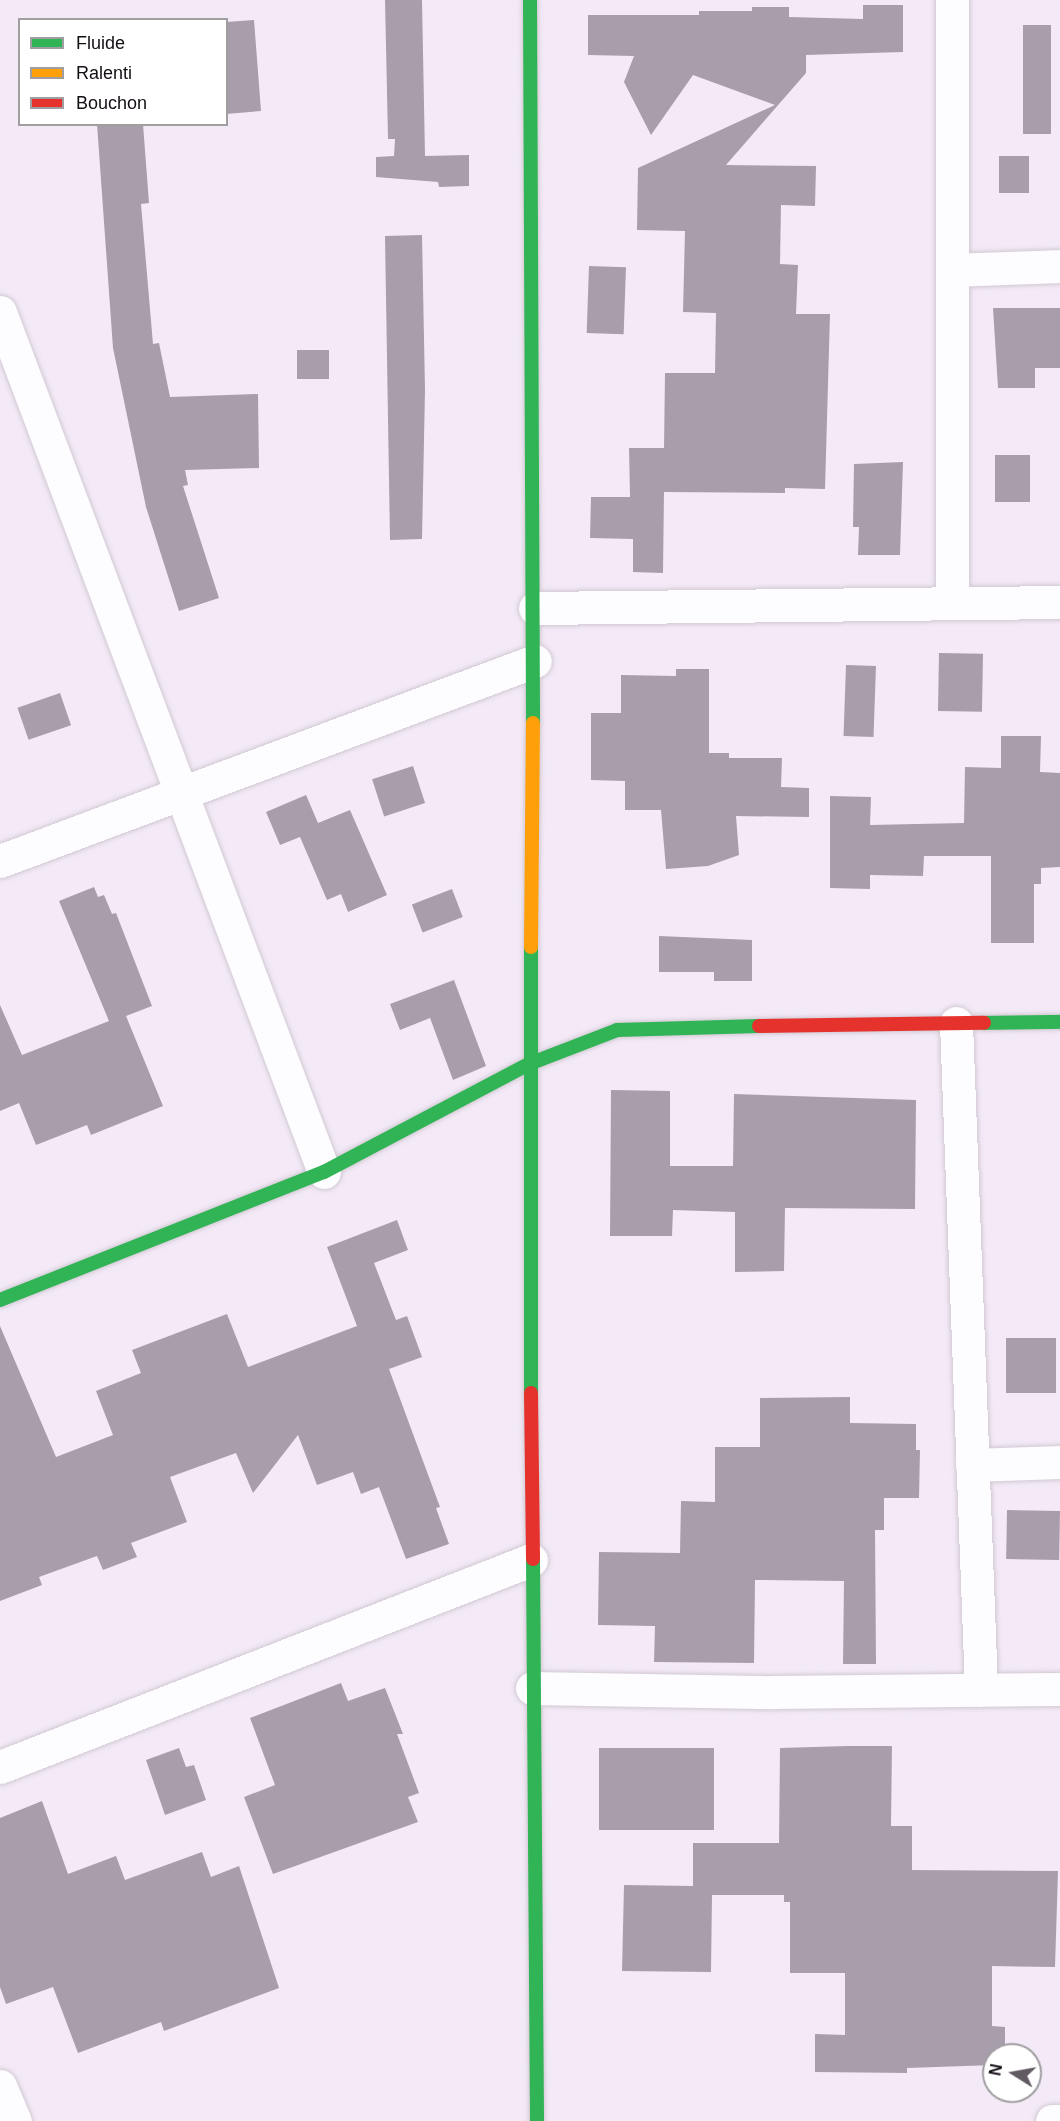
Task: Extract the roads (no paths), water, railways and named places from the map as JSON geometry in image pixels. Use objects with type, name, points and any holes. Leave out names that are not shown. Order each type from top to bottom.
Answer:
[{"type":"street","points":[[530,0],[535,661],[529,1064],[537,2121]]},
{"type":"street","points":[[952,0],[952,603]]},
{"type":"street","points":[[953,270],[1060,266]]},
{"type":"street","points":[[0,312],[324,1172]]},
{"type":"street","points":[[535,608],[1060,602]]},
{"type":"street","points":[[0,861],[535,661]]},
{"type":"street","points":[[0,1300],[324,1172],[529,1064],[589,1039],[641,1027],[1060,1022]]},
{"type":"street","points":[[956,1023],[981,1690]]},
{"type":"street","points":[[972,1465],[1060,1462]]},
{"type":"street","points":[[0,1767],[531,1560]]},
{"type":"street","points":[[532,1688],[1060,1689]]},
{"type":"street","points":[[0,2086],[15,2121]]},
{"type":"street","points":[[1052,2121],[1060,2121]]}]
